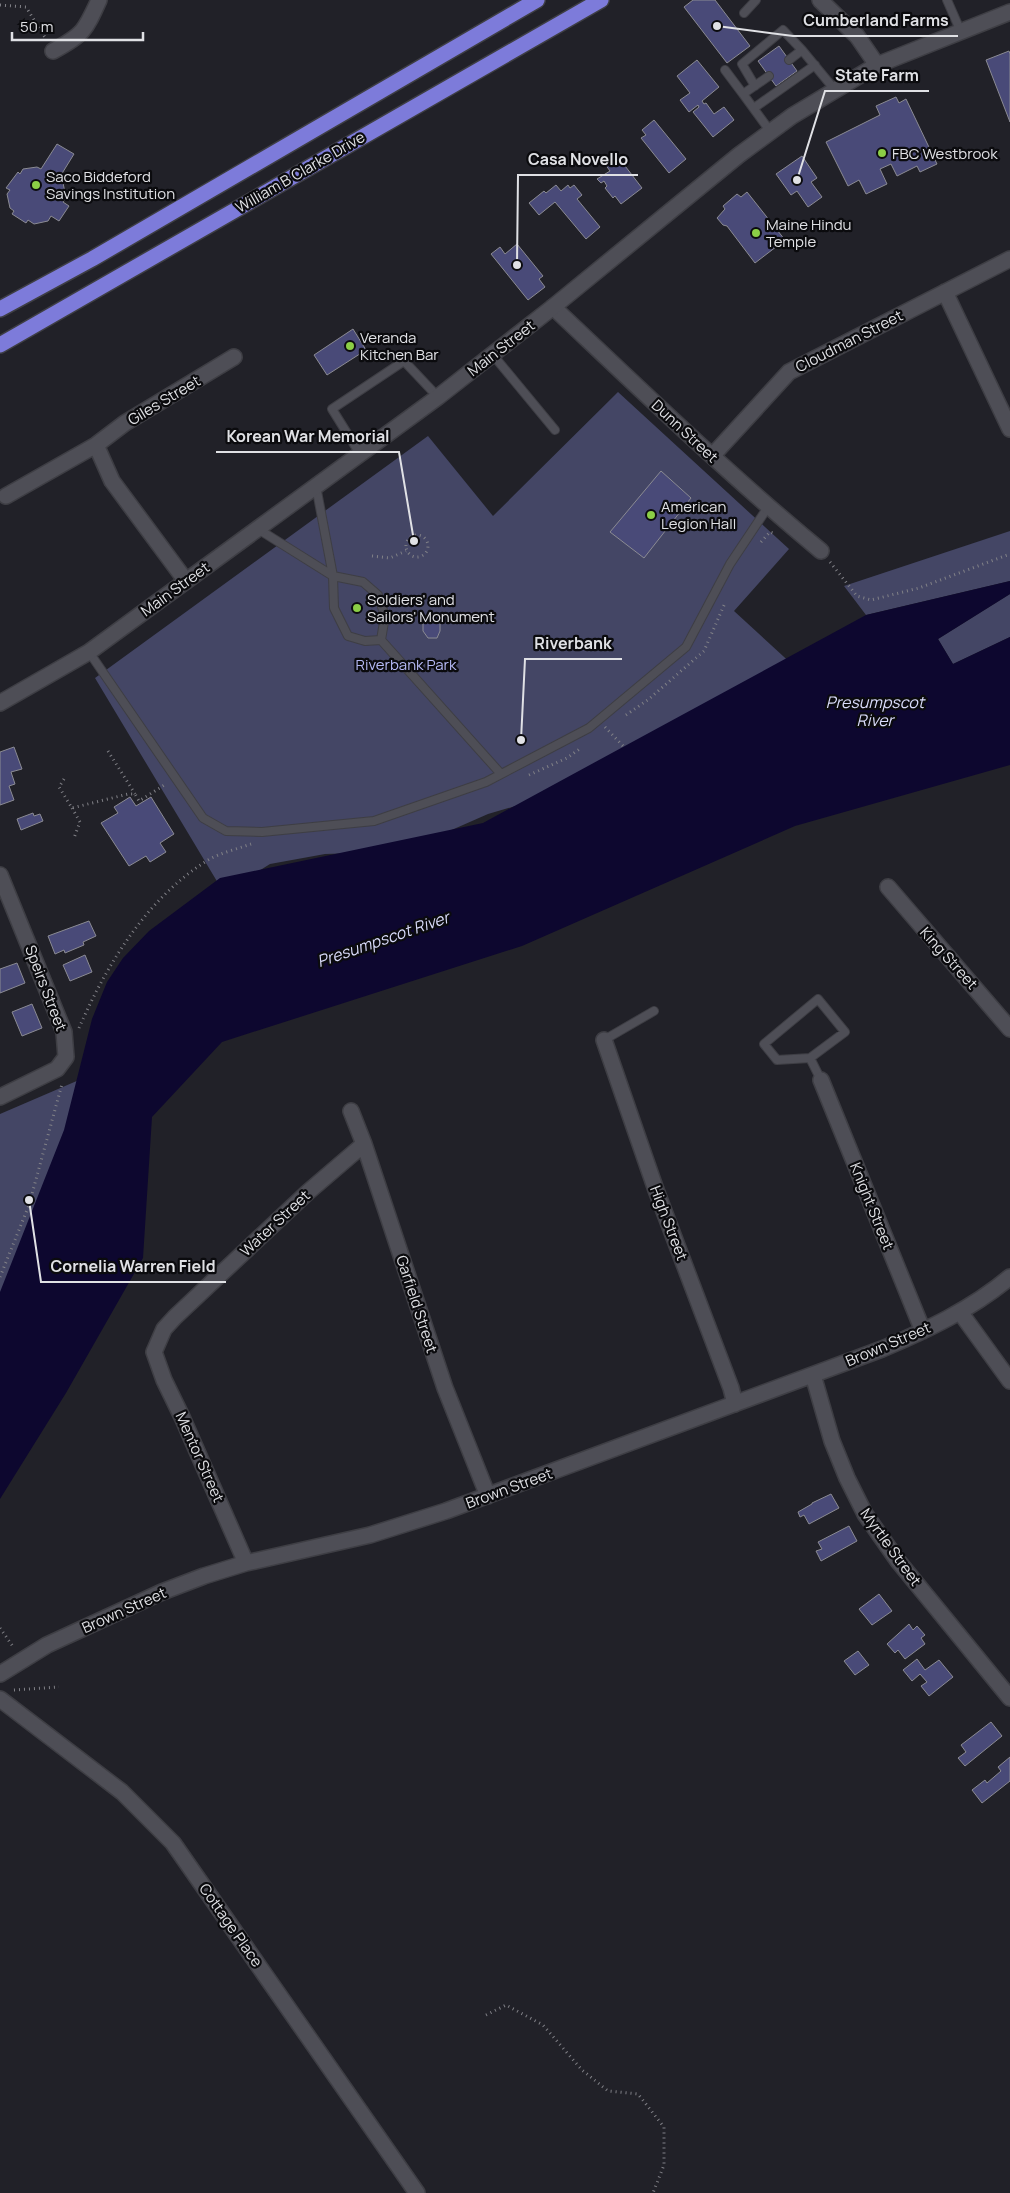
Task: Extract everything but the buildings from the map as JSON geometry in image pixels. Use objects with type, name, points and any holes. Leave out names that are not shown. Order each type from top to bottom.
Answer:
[{"type":"highway","name":"William B Clarke Drive","points":[[0,309],[92,259],[537,0]]},
{"type":"highway","name":"William B Clarke Drive","points":[[0,345],[601,0]]},
{"type":"street","points":[[52,50],[76,39],[88,24],[99,0]]},
{"type":"street","points":[[820,0],[858,36],[877,65]]},
{"type":"street","name":"Main Street","points":[[1,702],[88,652],[438,398],[770,131],[877,65],[1010,12]]},
{"type":"street","name":"Cloudman Street","points":[[713,455],[789,372],[1010,259]]},
{"type":"street","points":[[945,292],[1010,429]]},
{"type":"street","name":"Dunn Street","points":[[553,307],[728,471],[768,507],[821,550]]},
{"type":"street","name":"Giles Street","points":[[6,496],[96,445],[125,423],[234,357]]},
{"type":"street","points":[[96,445],[112,482],[186,581]]},
{"type":"street","name":"Speirs Street","points":[[0,876],[64,1032],[66,1057]]},
{"type":"street","name":"King Street","points":[[888,887],[1010,1029]]},
{"type":"street","name":"High Street","points":[[604,1040],[656,1190],[731,1388],[735,1404]]},
{"type":"street","points":[[0,1098],[57,1069],[66,1057]]},
{"type":"street","name":"Knight Street","points":[[822,1080],[923,1332]]},
{"type":"street","name":"Garfield Street","points":[[350,1111],[364,1144],[445,1388],[488,1496]]},
{"type":"street","name":"Water Street","points":[[154,1352],[164,1329],[175,1317],[308,1192],[364,1144]]},
{"type":"street","name":"Brown Street","points":[[0,1674],[47,1645],[162,1592],[246,1562],[370,1535],[417,1521],[813,1375],[923,1332],[960,1312],[1010,1277]]},
{"type":"street","points":[[960,1312],[1010,1381]]},
{"type":"street","name":"Mentor Street","points":[[154,1352],[164,1380],[246,1562]]},
{"type":"street","name":"Myrtle Street","points":[[813,1375],[832,1441],[847,1478],[865,1514],[898,1561],[1010,1698]]},
{"type":"street","name":"Cottage Place","points":[[3,1696],[122,1792],[173,1843],[417,2193]]},
{"type":"lane","points":[[744,13],[756,0]]},
{"type":"lane","points":[[947,0],[961,32]]},
{"type":"lane","points":[[755,86],[742,64],[783,30],[835,90]]},
{"type":"lane","points":[[789,60],[802,50]]},
{"type":"lane","points":[[754,108],[815,65]]},
{"type":"lane","points":[[725,70],[770,131]]},
{"type":"lane","points":[[744,94],[769,76]]},
{"type":"lane","points":[[493,355],[555,430]]},
{"type":"lane","points":[[360,454],[332,409],[404,361],[438,398]]},
{"type":"lane","points":[[316,486],[333,576],[334,608],[348,636],[365,641],[381,640]]},
{"type":"lane","points":[[88,652],[203,818],[226,831],[262,832],[374,821],[486,782],[589,728],[686,647],[730,564],[768,507]]},
{"type":"lane","points":[[258,529],[333,576],[363,582],[378,595],[385,616],[381,640]]},
{"type":"lane","points":[[381,640],[502,774]]},
{"type":"lane","points":[[818,998],[845,1032],[810,1058],[777,1060],[764,1044],[818,998]]},
{"type":"lane","points":[[604,1040],[654,1011]]},
{"type":"lane","points":[[810,1058],[822,1080]]},
{"type":"path","points":[[0,6],[26,6],[52,50]]},
{"type":"path","points":[[758,546],[770,532],[778,535]]},
{"type":"path","points":[[411,536],[421,536],[428,543],[426,554],[421,557],[416,558],[406,551],[407,540],[411,536]]},
{"type":"path","points":[[821,550],[857,596],[871,600],[919,588],[1010,554]]},
{"type":"path","points":[[372,556],[390,558],[406,551]]},
{"type":"path","points":[[621,719],[649,699],[704,651],[726,601]]},
{"type":"path","points":[[599,735],[614,724]]},
{"type":"path","points":[[609,732],[624,747]]},
{"type":"path","points":[[526,777],[567,758],[583,746]]},
{"type":"path","points":[[108,752],[139,801],[176,778]]},
{"type":"path","points":[[64,779],[60,787],[80,822],[74,838]]},
{"type":"path","points":[[72,808],[135,794]]},
{"type":"path","points":[[77,1033],[116,954],[161,896],[209,859],[256,843]]},
{"type":"path","points":[[0,1277],[29,1205],[62,1087],[66,1057]]},
{"type":"path","points":[[0,1628],[22,1659]]},
{"type":"path","points":[[3,1696],[12,1690],[59,1687]]},
{"type":"path","points":[[486,2015],[506,2005],[543,2025],[582,2070],[608,2091],[638,2094],[664,2128],[664,2165],[653,2193]]},
{"type":"green space","name":"Riverbank Park","points":[[618,392],[789,549],[734,611],[795,667],[529,802],[488,814],[447,832],[386,852],[325,854],[270,864],[224,893],[95,678],[428,436],[493,516]]},
{"type":"green space","points":[[1010,531],[1010,581],[866,615],[844,586]]},
{"type":"green space","points":[[1010,594],[1010,637],[953,664],[938,639]]},
{"type":"green space","points":[[79,1080],[62,1144],[0,1327],[0,1114]]},
{"type":"water","name":"Presumpscot River","points":[[1010,581],[1010,594],[938,639],[953,664],[1010,637],[1010,765],[795,826],[522,946],[222,1042],[152,1117],[143,1258],[66,1393],[0,1499],[0,1292],[64,1130],[92,1019],[107,982],[123,958],[149,931],[220,878],[483,823],[866,615]]},
{"type":"place","name":"Cumberland Farms","points":[[717,26]]},
{"type":"place","name":"FBC Westbrook","points":[[882,153]]},
{"type":"place","name":"State Farm","points":[[797,180]]},
{"type":"place","name":"Saco Biddeford Savings Institution","points":[[36,185]]},
{"type":"place","name":"Maine Hindu Temple","points":[[756,233]]},
{"type":"place","name":"Casa Novello","points":[[517,265]]},
{"type":"place","name":"Veranda Kitchen Bar","points":[[350,346]]},
{"type":"place","name":"American Legion Hall","points":[[651,515]]},
{"type":"place","name":"Korean War Memorial","points":[[414,541]]},
{"type":"place","name":"Soldiers' and Sailors' Monument","points":[[357,608]]},
{"type":"place","name":"Riverbank","points":[[521,740]]},
{"type":"place","name":"Cornelia Warren Field","points":[[29,1200]]}]
